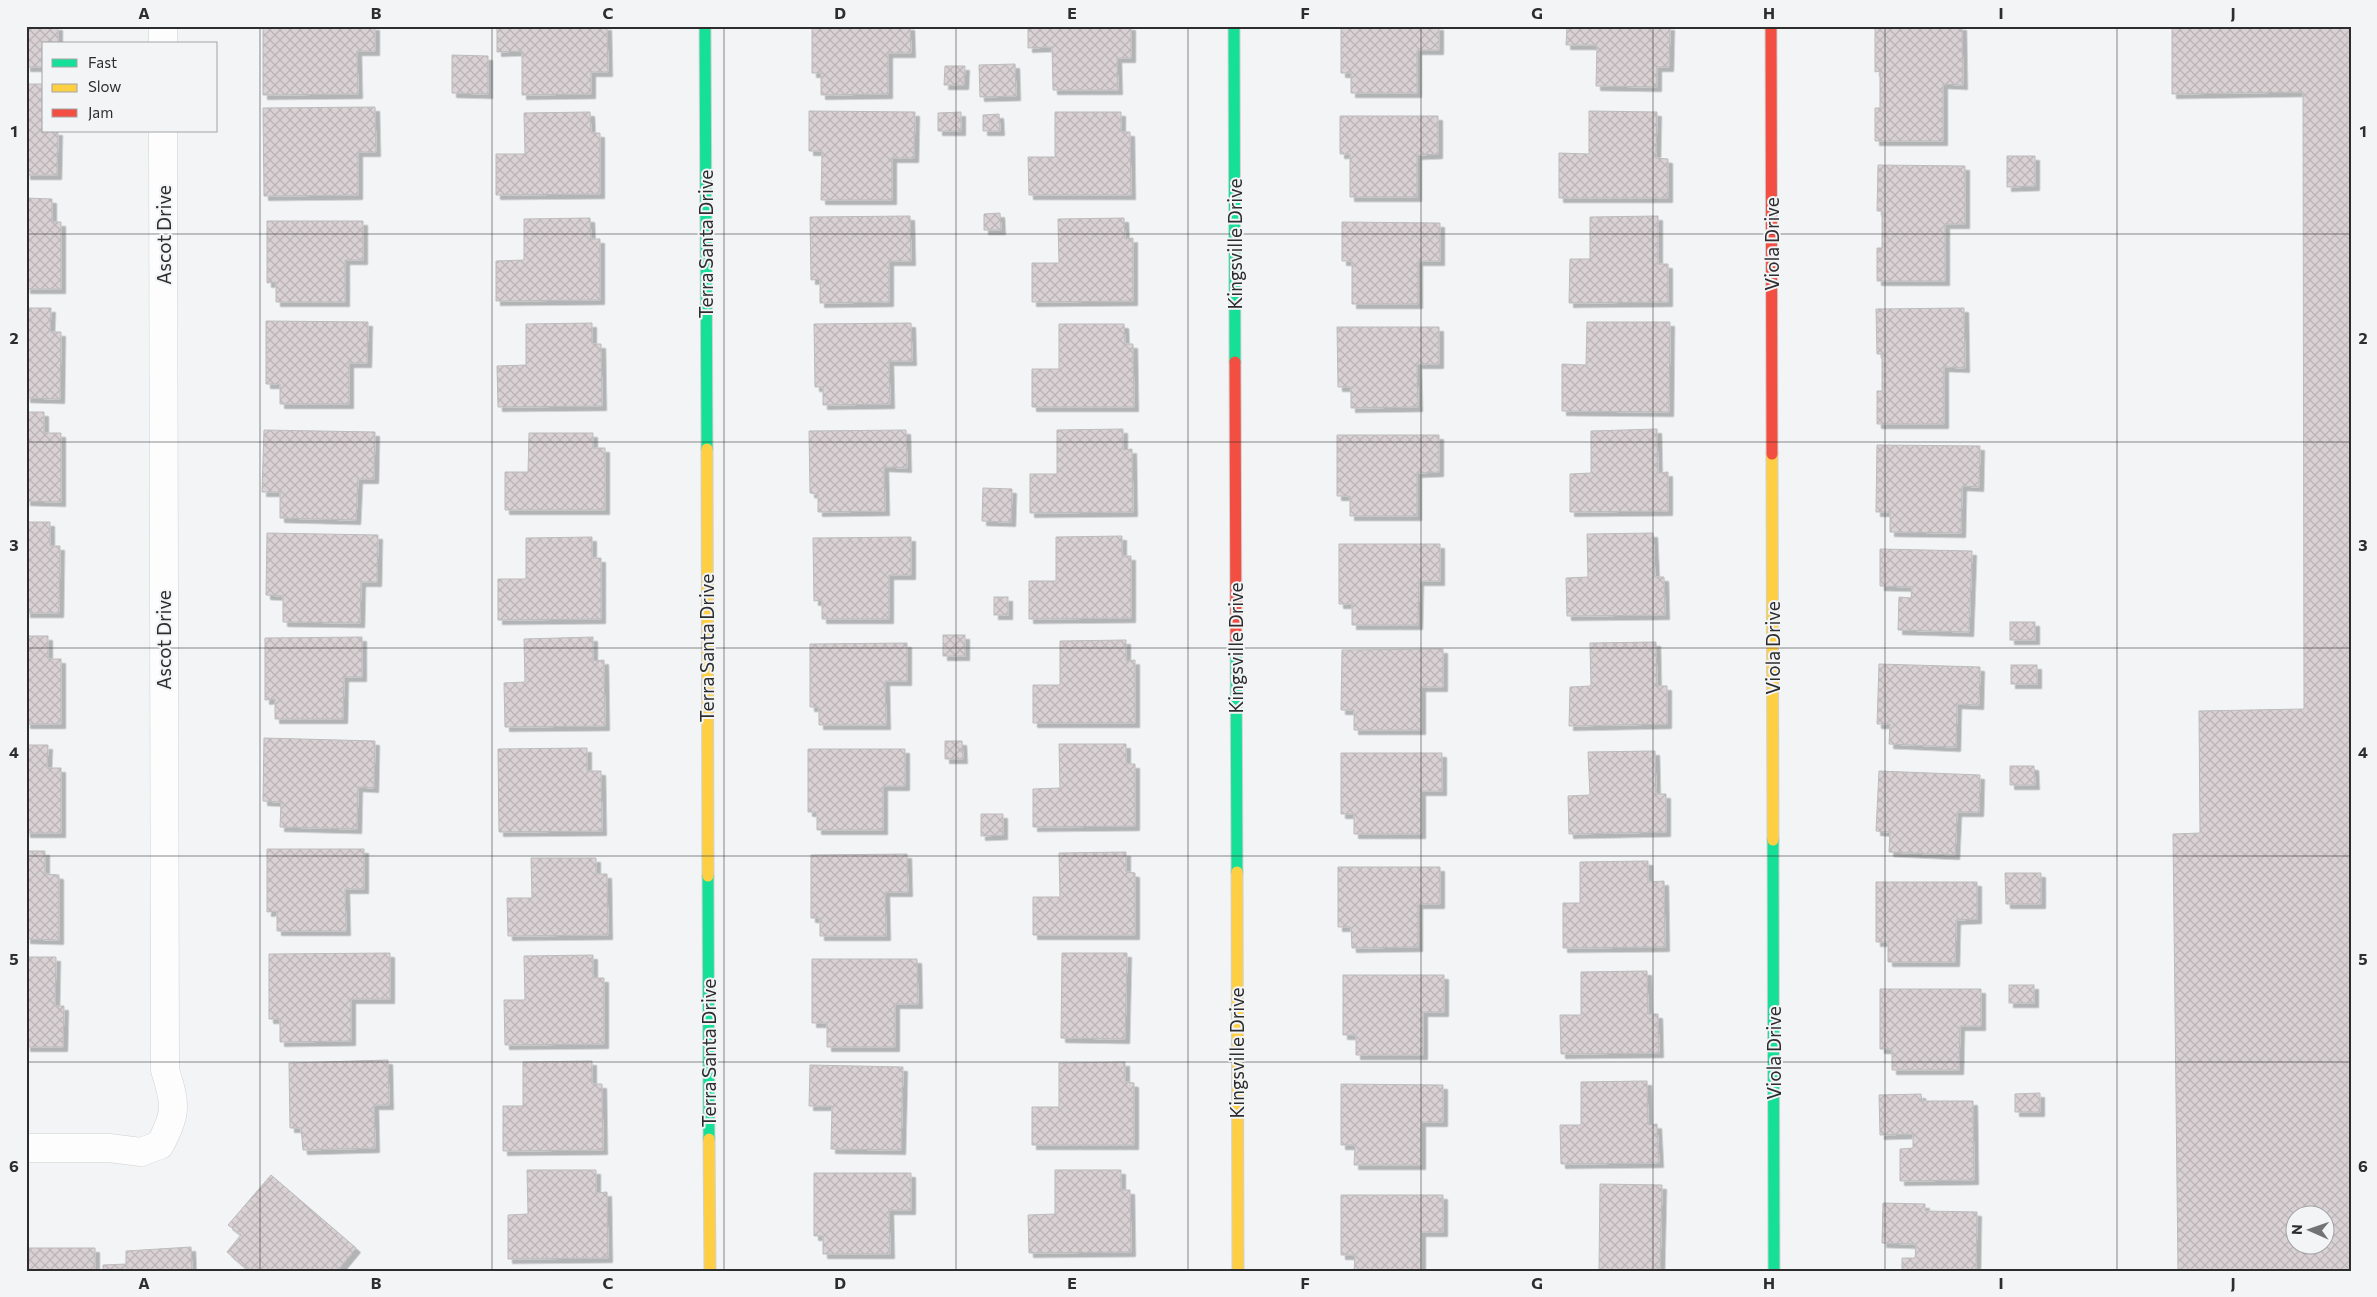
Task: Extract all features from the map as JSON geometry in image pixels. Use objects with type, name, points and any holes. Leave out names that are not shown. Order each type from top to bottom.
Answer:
[{"type":"street","points":[[163,26],[163,42]]},
{"type":"street","name":"Terra Santa Drive","points":[[705,26],[710,1271]]},
{"type":"street","name":"Kingsville Drive","points":[[1234,26],[1238,1271]]},
{"type":"street","name":"Viola Drive","points":[[1771,26],[1774,1271]]},
{"type":"street","name":"Ascot Drive","points":[[26,1148],[109,1148],[141,1152],[160,1145],[172,1122],[174,1100],[165,1070],[163,132]]},
{"type":"building","points":[[26,26],[58,26],[58,42],[42,42],[42,67],[26,67]]},
{"type":"building","points":[[263,26],[375,26],[375,51],[357,51],[358,94],[263,95]]},
{"type":"building","points":[[497,26],[607,26],[608,72],[591,72],[591,94],[522,95],[522,51],[497,52]]},
{"type":"building","points":[[812,26],[910,26],[911,53],[888,53],[888,94],[821,95],[821,73],[812,73]]},
{"type":"building","points":[[1028,26],[1131,26],[1131,58],[1117,58],[1118,90],[1053,90],[1052,47],[1028,48]]},
{"type":"building","points":[[1341,26],[1439,26],[1439,50],[1417,50],[1417,93],[1351,93],[1351,73],[1341,73]]},
{"type":"building","points":[[1567,26],[1670,26],[1669,67],[1657,67],[1657,87],[1596,86],[1597,45],[1566,45]]},
{"type":"building","points":[[1875,26],[1962,26],[1963,85],[1943,84],[1943,141],[1875,141],[1875,108],[1880,108],[1880,71],[1875,72]]},
{"type":"building","points":[[2172,26],[2351,26],[2351,1271],[2178,1271],[2173,834],[2200,833],[2199,711],[2304,709],[2303,92],[2172,94]]},
{"type":"building","points":[[452,55],[488,56],[488,94],[452,93]]},
{"type":"building","points":[[1015,64],[1016,96],[980,97],[979,65]]},
{"type":"building","points":[[945,66],[965,66],[964,85],[944,85]]},
{"type":"building","points":[[26,84],[42,84],[42,132],[58,132],[57,175],[26,175]]},
{"type":"building","points":[[375,107],[376,152],[358,152],[358,195],[264,196],[263,108]]},
{"type":"building","points":[[809,111],[915,112],[914,158],[892,158],[892,200],[821,200],[822,151],[809,151]]},
{"type":"building","points":[[1589,111],[1657,112],[1656,158],[1668,159],[1668,198],[1559,198],[1559,153],[1589,154]]},
{"type":"building","points":[[590,112],[591,133],[600,133],[600,194],[496,195],[496,154],[525,154],[524,113]]},
{"type":"building","points":[[961,112],[961,131],[938,131],[938,113]]},
{"type":"building","points":[[1055,112],[1121,112],[1121,132],[1130,132],[1131,195],[1029,195],[1028,157],[1055,157]]},
{"type":"building","points":[[999,114],[1000,131],[983,131],[983,115]]},
{"type":"building","points":[[1340,116],[1438,116],[1438,154],[1417,155],[1417,197],[1350,197],[1350,154],[1340,154]]},
{"type":"building","points":[[2007,156],[2035,156],[2035,186],[2007,187]]},
{"type":"building","points":[[1878,165],[1965,166],[1965,224],[1945,224],[1945,281],[1877,281],[1877,248],[1882,248],[1882,211],[1877,211]]},
{"type":"building","points":[[26,198],[52,199],[52,222],[61,222],[61,289],[26,289]]},
{"type":"building","points":[[1000,213],[1001,230],[984,230],[984,214]]},
{"type":"building","points":[[910,216],[911,261],[889,261],[889,302],[820,303],[820,279],[811,280],[810,217]]},
{"type":"building","points":[[1658,216],[1658,264],[1668,264],[1668,302],[1569,303],[1570,259],[1590,259],[1590,217]]},
{"type":"building","points":[[590,218],[591,239],[600,239],[600,300],[496,301],[496,261],[524,260],[524,219]]},
{"type":"building","points":[[1124,218],[1125,239],[1133,238],[1133,301],[1032,302],[1032,263],[1059,263],[1058,219]]},
{"type":"building","points":[[267,221],[363,221],[363,260],[345,260],[345,302],[276,302],[276,282],[267,283]]},
{"type":"building","points":[[1342,222],[1440,223],[1440,261],[1418,261],[1418,304],[1352,304],[1352,261],[1342,261]]},
{"type":"building","points":[[26,308],[51,308],[50,332],[61,332],[60,399],[26,398]]},
{"type":"building","points":[[1964,308],[1965,368],[1944,367],[1944,424],[1877,424],[1877,391],[1882,391],[1882,354],[1877,354],[1876,309]]},
{"type":"building","points":[[266,321],[368,322],[367,363],[349,363],[349,404],[280,404],[280,384],[266,384]]},
{"type":"building","points":[[1587,322],[1670,322],[1669,412],[1562,411],[1562,364],[1586,365]]},
{"type":"building","points":[[592,323],[592,344],[601,344],[602,406],[498,407],[497,366],[526,365],[526,324]]},
{"type":"building","points":[[911,323],[912,361],[889,361],[890,404],[823,405],[823,387],[815,387],[814,324]]},
{"type":"building","points":[[1059,324],[1124,324],[1125,344],[1133,344],[1134,407],[1032,407],[1032,369],[1059,369]]},
{"type":"building","points":[[1337,327],[1439,327],[1439,364],[1417,364],[1418,407],[1351,408],[1351,387],[1338,387]]},
{"type":"building","points":[[26,412],[44,412],[44,433],[61,433],[61,502],[26,501]]},
{"type":"building","points":[[1123,429],[1123,450],[1132,449],[1133,512],[1030,513],[1030,474],[1057,474],[1057,430]]},
{"type":"building","points":[[1657,429],[1658,473],[1668,472],[1668,511],[1570,512],[1570,474],[1591,473],[1591,431]]},
{"type":"building","points":[[264,430],[375,432],[374,479],[358,479],[356,520],[280,518],[280,492],[262,492]]},
{"type":"building","points":[[906,430],[907,468],[884,467],[885,511],[818,512],[818,494],[810,493],[809,431]]},
{"type":"building","points":[[529,433],[593,433],[593,448],[605,448],[605,510],[505,510],[505,472],[528,472]]},
{"type":"building","points":[[1337,435],[1439,435],[1439,472],[1417,473],[1417,516],[1350,516],[1350,496],[1337,496]]},
{"type":"building","points":[[1877,445],[1980,446],[1979,487],[1962,486],[1961,533],[1890,532],[1890,512],[1876,512]]},
{"type":"building","points":[[983,488],[1012,489],[1011,522],[982,521]]},
{"type":"building","points":[[26,522],[50,522],[50,546],[60,546],[59,613],[26,613]]},
{"type":"building","points":[[267,533],[378,535],[377,582],[361,582],[360,623],[283,622],[283,596],[266,595]]},
{"type":"building","points":[[1653,533],[1655,577],[1664,577],[1665,615],[1567,616],[1566,578],[1588,577],[1587,534]]},
{"type":"building","points":[[1122,536],[1122,556],[1131,556],[1131,618],[1029,619],[1029,581],[1056,581],[1056,537]]},
{"type":"building","points":[[592,537],[592,558],[601,558],[601,619],[498,620],[498,579],[526,579],[526,538]]},
{"type":"building","points":[[911,537],[911,575],[889,575],[889,619],[822,619],[822,600],[814,601],[813,538]]},
{"type":"building","points":[[1339,544],[1440,544],[1440,581],[1419,581],[1418,625],[1352,625],[1352,604],[1339,604]]},
{"type":"building","points":[[1880,549],[1972,551],[1969,632],[1898,630],[1899,597],[1911,598],[1912,587],[1880,586]]},
{"type":"building","points":[[994,597],[1008,597],[1008,615],[994,615]]},
{"type":"building","points":[[2010,622],[2035,622],[2035,640],[2010,640]]},
{"type":"building","points":[[943,635],[965,635],[965,656],[943,656]]},
{"type":"building","points":[[26,636],[48,636],[48,659],[61,659],[61,724],[26,724]]},
{"type":"building","points":[[362,637],[362,677],[344,677],[343,719],[275,719],[275,699],[265,700],[265,638]]},
{"type":"building","points":[[593,637],[593,661],[604,660],[605,726],[505,727],[504,683],[525,682],[524,639]]},
{"type":"building","points":[[1126,640],[1126,661],[1135,660],[1135,723],[1033,723],[1033,685],[1060,685],[1060,641]]},
{"type":"building","points":[[1656,642],[1657,686],[1667,686],[1667,724],[1569,726],[1570,687],[1591,686],[1590,643]]},
{"type":"building","points":[[907,643],[907,681],[885,681],[886,725],[819,725],[819,707],[810,707],[810,644]]},
{"type":"building","points":[[1443,649],[1443,687],[1421,687],[1421,730],[1354,730],[1354,710],[1341,710],[1342,650]]},
{"type":"building","points":[[1879,664],[1980,667],[1979,705],[1957,704],[1956,747],[1889,744],[1890,724],[1877,724]]},
{"type":"building","points":[[2011,665],[2037,665],[2037,684],[2011,684]]},
{"type":"building","points":[[264,738],[375,741],[374,788],[358,787],[357,829],[280,827],[281,802],[263,801]]},
{"type":"building","points":[[945,741],[962,741],[963,759],[945,759]]},
{"type":"building","points":[[1059,744],[1126,744],[1126,764],[1135,764],[1135,826],[1033,827],[1033,789],[1060,788]]},
{"type":"building","points":[[26,745],[48,745],[47,768],[61,768],[61,833],[26,833]]},
{"type":"building","points":[[587,748],[587,771],[601,771],[602,831],[499,832],[498,749]]},
{"type":"building","points":[[808,749],[905,749],[905,786],[883,786],[883,830],[817,830],[817,812],[808,812]]},
{"type":"building","points":[[1655,751],[1656,794],[1666,794],[1666,832],[1569,834],[1568,796],[1590,795],[1588,752]]},
{"type":"building","points":[[1341,753],[1442,753],[1442,791],[1421,791],[1421,834],[1354,834],[1354,814],[1341,814]]},
{"type":"building","points":[[2010,766],[2034,766],[2035,785],[2010,785]]},
{"type":"building","points":[[1879,771],[1980,775],[1979,812],[1957,812],[1955,855],[1889,852],[1890,832],[1876,831]]},
{"type":"building","points":[[981,814],[1003,814],[1003,835],[981,836]]},
{"type":"building","points":[[267,849],[364,849],[364,889],[345,889],[346,931],[277,931],[277,911],[267,912]]},
{"type":"building","points":[[26,851],[45,851],[45,874],[59,875],[59,940],[26,939]]},
{"type":"building","points":[[1126,852],[1126,872],[1135,873],[1135,935],[1033,935],[1033,897],[1060,897],[1059,853]]},
{"type":"building","points":[[907,854],[908,892],[885,892],[886,936],[820,936],[820,918],[811,918],[811,855]]},
{"type":"building","points":[[531,858],[596,858],[596,874],[607,874],[608,935],[508,936],[507,898],[532,898]]},
{"type":"building","points":[[1648,861],[1648,882],[1664,881],[1665,947],[1563,948],[1563,903],[1580,903],[1580,862]]},
{"type":"building","points":[[1338,867],[1440,867],[1440,904],[1418,904],[1418,947],[1352,948],[1351,927],[1338,927]]},
{"type":"building","points":[[2005,873],[2041,873],[2041,904],[2006,904]]},
{"type":"building","points":[[1876,882],[1977,882],[1977,919],[1956,920],[1955,962],[1888,962],[1888,942],[1876,942]]},
{"type":"building","points":[[390,953],[390,999],[351,999],[351,1041],[280,1042],[280,1019],[269,1019],[269,954]]},
{"type":"building","points":[[1062,953],[1127,953],[1125,1039],[1061,1038]]},
{"type":"building","points":[[593,955],[593,978],[604,978],[604,1044],[505,1045],[504,1000],[525,1000],[524,956]]},
{"type":"building","points":[[26,957],[56,957],[55,1006],[64,1006],[63,1047],[26,1047]]},
{"type":"building","points":[[812,959],[917,959],[918,1004],[895,1004],[895,1047],[827,1047],[827,1023],[812,1023]]},
{"type":"building","points":[[1647,971],[1648,1014],[1658,1014],[1659,1053],[1561,1054],[1560,1015],[1581,1015],[1581,972]]},
{"type":"building","points":[[1343,975],[1444,975],[1444,1012],[1423,1012],[1423,1055],[1356,1055],[1356,1035],[1343,1035]]},
{"type":"building","points":[[2009,985],[2034,985],[2034,1003],[2009,1003]]},
{"type":"building","points":[[1880,989],[1981,989],[1981,1026],[1960,1026],[1959,1070],[1892,1070],[1892,1049],[1880,1049]]},
{"type":"building","points":[[388,1060],[389,1105],[374,1105],[375,1148],[303,1150],[301,1128],[290,1128],[289,1063]]},
{"type":"building","points":[[592,1061],[592,1084],[602,1084],[603,1150],[503,1151],[503,1106],[523,1106],[523,1062]]},
{"type":"building","points":[[1125,1062],[1125,1082],[1134,1083],[1134,1145],[1032,1145],[1032,1107],[1059,1107],[1059,1063]]},
{"type":"building","points":[[810,1065],[903,1067],[901,1150],[831,1149],[832,1106],[809,1106]]},
{"type":"building","points":[[1647,1081],[1648,1125],[1657,1124],[1659,1163],[1561,1164],[1560,1125],[1581,1125],[1581,1082]]},
{"type":"building","points":[[1341,1084],[1443,1085],[1443,1122],[1421,1122],[1421,1165],[1354,1165],[1355,1145],[1341,1145]]},
{"type":"building","points":[[2040,1093],[2040,1112],[2015,1112],[2015,1094]]},
{"type":"building","points":[[1921,1094],[1922,1101],[1973,1101],[1974,1180],[1900,1181],[1900,1149],[1913,1148],[1913,1134],[1880,1135],[1879,1095]]},
{"type":"building","points":[[527,1170],[596,1170],[596,1193],[607,1192],[608,1258],[508,1259],[508,1215],[528,1214]]},
{"type":"building","points":[[1055,1170],[1121,1170],[1121,1190],[1130,1190],[1131,1252],[1029,1253],[1028,1215],[1055,1214]]},
{"type":"building","points":[[814,1173],[911,1173],[911,1210],[889,1210],[890,1254],[823,1254],[823,1236],[814,1236]]},
{"type":"building","points":[[271,1175],[356,1248],[337,1271],[315,1271],[312,1268],[310,1271],[249,1271],[227,1252],[241,1235],[228,1225]]},
{"type":"building","points":[[1600,1184],[1662,1185],[1660,1271],[1599,1271]]},
{"type":"building","points":[[1341,1195],[1443,1195],[1443,1232],[1421,1232],[1421,1271],[1354,1271],[1355,1255],[1341,1255]]},
{"type":"building","points":[[1883,1203],[1925,1204],[1925,1211],[1977,1212],[1976,1271],[1902,1271],[1902,1258],[1915,1258],[1916,1244],[1882,1243]]},
{"type":"building","points":[[191,1247],[192,1271],[103,1271],[103,1265],[126,1264],[126,1251]]},
{"type":"building","points":[[29,1248],[95,1248],[95,1271],[26,1271],[26,1264],[29,1264]]},
{"type":"traffic: fast","points":[[705,26],[707,449]]},
{"type":"traffic: fast","points":[[1234,26],[1235,362]]},
{"type":"traffic: fast","points":[[1236,649],[1237,872]]},
{"type":"traffic: fast","points":[[1773,840],[1774,1271]]},
{"type":"traffic: fast","points":[[708,876],[709,1139]]},
{"type":"traffic: slow","points":[[707,449],[708,876]]},
{"type":"traffic: slow","points":[[1772,454],[1773,840]]},
{"type":"traffic: slow","points":[[1237,872],[1238,1271]]},
{"type":"traffic: slow","points":[[709,1139],[710,1271]]},
{"type":"traffic: jam","points":[[1771,26],[1772,454]]},
{"type":"traffic: jam","points":[[1235,362],[1236,649]]}]
